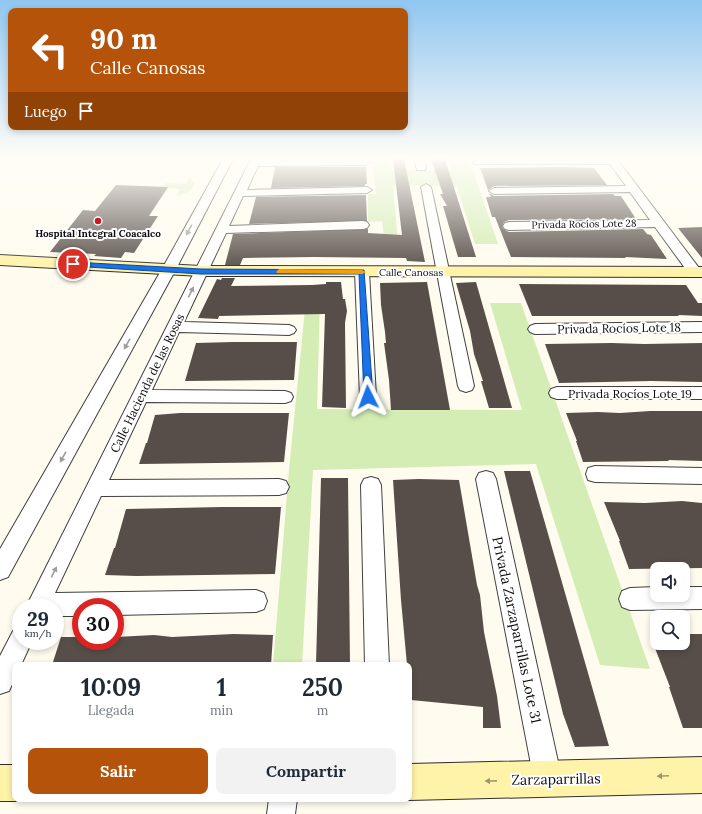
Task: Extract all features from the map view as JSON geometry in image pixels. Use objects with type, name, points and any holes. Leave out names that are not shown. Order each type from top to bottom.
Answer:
[{"type":"street","points":[[0,570],[169,269],[208,197]]},
{"type":"street","name":"Calle Hacienda de las Rosas","points":[[41,598],[238,197]]},
{"type":"street","points":[[428,197],[466,386]]},
{"type":"street","points":[[639,197],[700,275]]},
{"type":"street","name":"Privada Rocíos Lote 28","points":[[509,226],[659,223]]},
{"type":"street","points":[[221,230],[363,224]]},
{"type":"street","name":"Calle Canosas","points":[[0,260],[201,271],[700,275]]},
{"type":"street","points":[[362,272],[368,397]]},
{"type":"street","points":[[174,327],[289,330]]},
{"type":"street","name":"Privada Rocíos Lote 18","points":[[535,329],[702,327]]},
{"type":"street","name":"Privada Rocíos Lote 19","points":[[558,393],[702,394]]},
{"type":"street","points":[[140,396],[285,397]]},
{"type":"street","points":[[595,474],[702,476]]},
{"type":"street","name":"Privada Zarzaparrillas Lote 31","points":[[486,479],[548,780]]},
{"type":"street","points":[[371,485],[377,662]]},
{"type":"street","points":[[95,488],[279,487]]},
{"type":"street","points":[[630,599],[702,598]]},
{"type":"street","points":[[64,605],[256,601]]},
{"type":"street","points":[[0,682],[16,650]]},
{"type":"street","name":"Zarzaparrillas","points":[[412,782],[548,780],[702,775]]},
{"type":"street","points":[[0,782],[12,783]]},
{"type":"street","points":[[281,814],[283,802]]},
{"type":"green space","points":[[368,197],[394,197],[398,243],[385,244],[382,221],[368,222]]},
{"type":"green space","points":[[460,197],[482,197],[498,244],[475,244]]},
{"type":"green space","points":[[306,299],[320,300],[317,409],[522,410],[490,303],[521,303],[650,669],[600,665],[536,464],[313,470],[302,662],[273,662],[289,470]]},
{"type":"building","name":"Hospital Integral Coacalco","points":[[106,197],[161,197],[149,216],[158,216],[134,253],[125,252],[121,258],[94,256],[96,254],[50,252],[83,210],[95,211]]},
{"type":"building","points":[[256,197],[366,197],[367,221],[249,224]]},
{"type":"building","points":[[397,197],[412,197],[425,262],[407,261],[406,258],[243,258],[240,265],[225,265],[233,234],[368,229],[368,233],[402,235]]},
{"type":"building","points":[[442,197],[457,197],[476,257],[458,257],[443,206],[447,206]]},
{"type":"building","points":[[486,197],[622,197],[636,219],[509,220],[504,222],[502,227],[509,232],[643,229],[647,234],[651,235],[667,259],[625,257],[626,258],[511,257],[495,217],[492,217]]},
{"type":"building","points":[[702,227],[702,258],[678,228]]},
{"type":"building","points":[[222,278],[235,278],[231,286],[312,285],[326,284],[326,282],[341,282],[343,299],[345,299],[347,311],[345,323],[346,408],[322,407],[325,314],[219,316],[218,319],[198,318],[217,279],[221,280]]},
{"type":"building","points":[[427,282],[450,410],[391,410],[380,283]]},
{"type":"building","points":[[476,282],[512,408],[489,408],[481,381],[483,381],[474,354],[470,331],[456,283]]},
{"type":"building","points":[[519,284],[686,285],[698,303],[702,303],[702,316],[532,316]]},
{"type":"building","points":[[297,342],[294,380],[185,381],[196,343]]},
{"type":"building","points":[[702,343],[702,382],[651,381],[559,383],[545,344]]},
{"type":"building","points":[[650,411],[702,411],[702,461],[668,460],[669,461],[583,462],[577,441],[566,413],[620,413]]},
{"type":"building","points":[[180,413],[289,413],[284,462],[139,464],[155,415]]},
{"type":"building","points":[[504,471],[530,471],[609,746],[575,747],[563,714]]},
{"type":"building","points":[[321,478],[348,478],[350,662],[316,662]]},
{"type":"building","points":[[393,480],[459,480],[480,595],[484,632],[497,696],[501,728],[483,728],[483,707],[412,700],[412,662],[407,662]]},
{"type":"building","points":[[682,501],[702,503],[702,568],[690,568],[690,562],[650,562],[650,569],[629,569],[620,541],[604,502],[645,503]]},
{"type":"building","points":[[281,507],[275,574],[105,575],[115,548],[126,509]]},
{"type":"building","points":[[233,634],[273,635],[271,662],[53,662],[57,650],[64,650],[64,637],[72,637],[72,650],[124,650],[124,637],[154,635],[172,637]]},
{"type":"building","points":[[690,634],[702,634],[702,728],[683,728],[670,687],[656,650],[690,650]]},
{"type":"slow traffic","points":[[279,272],[362,272]]},
{"type":"place","name":"Hospital Integral Coacalco","points":[[98,221]]},
{"type":"route","points":[[73,264],[201,271],[362,272],[368,397]]}]
